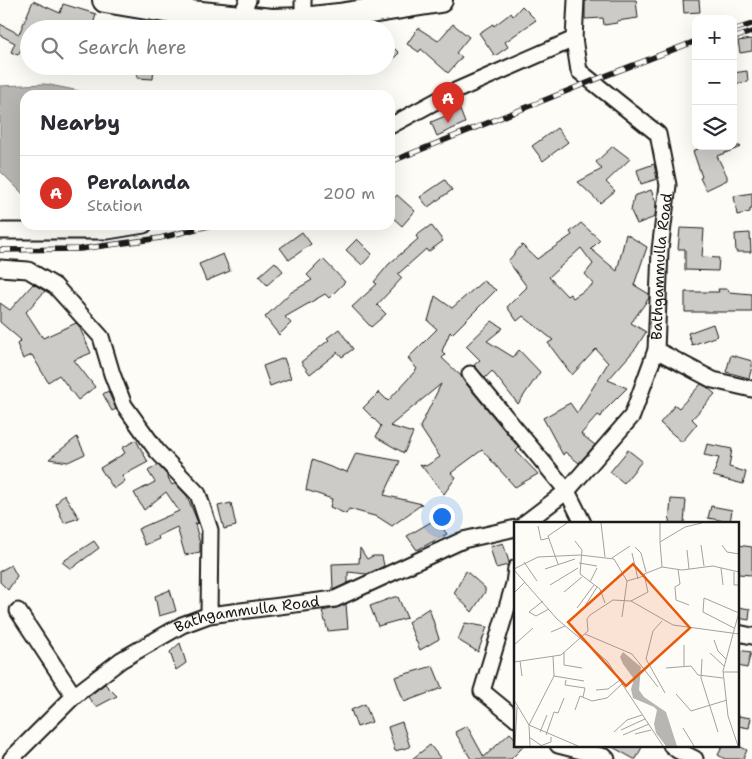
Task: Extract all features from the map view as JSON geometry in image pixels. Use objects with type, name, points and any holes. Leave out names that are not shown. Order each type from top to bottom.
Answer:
[{"type":"main road","points":[[105,0],[174,6],[244,9],[270,20]]},
{"type":"main road","points":[[275,20],[303,10],[339,16],[440,0]]},
{"type":"street","name":"Bathgammulla Road","points":[[526,522],[567,491],[632,416],[656,350],[660,250],[668,185],[658,134],[579,71],[574,39],[576,0]]},
{"type":"street","points":[[395,123],[453,92],[574,39]]},
{"type":"street","points":[[0,232],[114,230]]},
{"type":"street","points":[[0,268],[28,270],[55,286],[100,336],[124,405],[157,451],[198,494],[210,530],[209,615]]},
{"type":"street","points":[[656,350],[713,380],[752,389]]},
{"type":"street","points":[[470,374],[567,491],[582,522]]},
{"type":"street","name":"Bathgammulla Road","points":[[10,759],[74,696],[121,660],[182,625],[209,615],[335,599],[464,540],[514,528]]},
{"type":"street","points":[[514,584],[482,691],[514,717]]},
{"type":"street","points":[[18,612],[74,696]]},
{"type":"street","points":[[563,746],[606,754]]},
{"type":"street","points":[[672,746],[695,759]]},
{"type":"shaded area","points":[[45,84],[74,90],[20,90],[20,191],[0,171],[0,86]]},
{"type":"building","points":[[585,0],[636,0],[638,18],[604,25],[603,18],[585,19]]},
{"type":"building","points":[[683,0],[699,0],[700,12],[684,13]]},
{"type":"building","points":[[33,1],[60,13],[63,4],[96,14],[94,20],[25,20]]},
{"type":"building","points":[[522,6],[536,20],[505,42],[508,47],[495,56],[479,33],[493,24],[494,26],[511,13],[513,16]]},
{"type":"building","points":[[0,24],[19,34],[20,32],[20,51],[18,55],[11,52],[15,43],[0,35]]},
{"type":"building","points":[[453,24],[469,37],[456,53],[462,57],[448,73],[421,49],[419,52],[407,44],[418,28],[438,41]]},
{"type":"building","points":[[752,39],[752,51],[740,53],[738,41]]},
{"type":"building","points":[[395,49],[399,53],[395,57]]},
{"type":"building","points":[[747,71],[748,82],[737,83],[737,72]]},
{"type":"building","points":[[137,75],[153,75],[153,79],[137,78]]},
{"type":"building","points":[[460,110],[465,123],[437,136],[431,122]]},
{"type":"building","points":[[557,128],[568,142],[543,161],[532,146]]},
{"type":"building","points":[[613,146],[630,159],[606,182],[615,191],[600,203],[578,182],[602,169],[596,162]]},
{"type":"building","points":[[733,150],[717,156],[727,176],[727,180],[706,190],[700,178],[702,177],[693,151]]},
{"type":"building","points":[[654,164],[657,179],[641,184],[637,170]]},
{"type":"building","points":[[445,180],[452,190],[428,207],[420,197]]},
{"type":"building","points":[[651,190],[656,202],[655,217],[637,224],[631,211],[634,196]]},
{"type":"building","points":[[752,193],[752,209],[750,209],[750,212],[737,215],[734,196]]},
{"type":"building","points":[[397,195],[415,211],[402,226],[395,220],[395,197]]},
{"type":"building","points":[[581,223],[600,240],[591,249],[617,271],[626,234],[647,247],[634,285],[649,294],[649,298],[631,323],[646,332],[636,348],[608,380],[627,388],[604,411],[601,417],[598,415],[581,434],[595,445],[579,463],[565,452],[563,455],[543,418],[570,403],[577,413],[608,363],[596,349],[572,375],[548,343],[553,340],[523,316],[517,321],[507,307],[527,287],[508,261],[522,245],[537,259],[572,235],[570,232]],"holes":[[[581,248],[593,264],[585,274],[594,284],[573,298],[570,294],[567,296],[549,277]]]},
{"type":"building","points":[[431,225],[443,241],[428,252],[426,249],[398,274],[402,278],[377,305],[386,314],[371,327],[352,307],[377,284],[374,282],[389,264],[418,239],[416,236]]},
{"type":"building","points":[[680,228],[704,229],[702,257],[719,258],[718,271],[685,270],[685,249],[678,249]]},
{"type":"building","points":[[302,232],[311,244],[289,260],[280,248]]},
{"type":"building","points":[[750,233],[751,252],[736,252],[735,234]]},
{"type":"building","points":[[357,239],[372,254],[362,265],[346,250]]},
{"type":"building","points":[[223,254],[230,271],[206,281],[199,264]]},
{"type":"building","points":[[323,259],[345,282],[329,298],[325,294],[285,317],[291,323],[279,335],[265,317],[290,293],[312,280],[307,275]]},
{"type":"building","points":[[275,262],[283,271],[267,285],[259,276]]},
{"type":"building","points":[[483,281],[496,290],[452,334],[450,332],[442,351],[445,355],[442,358],[461,376],[519,448],[516,451],[538,474],[515,487],[482,450],[451,473],[456,477],[444,494],[420,464],[426,466],[440,457],[420,427],[441,384],[390,426],[413,433],[404,453],[376,437],[381,426],[363,408],[379,392],[388,401],[417,369],[408,358],[437,329],[428,321],[435,296],[452,308]]},
{"type":"building","points":[[33,284],[45,291],[26,312],[43,338],[76,323],[91,353],[74,360],[95,387],[78,400],[59,375],[48,382],[32,355],[23,359],[17,344],[21,340],[0,322],[0,303],[10,310]]},
{"type":"building","points":[[718,289],[752,294],[752,312],[685,312],[685,292],[719,292]]},
{"type":"building","points":[[492,321],[503,328],[487,341],[513,357],[519,350],[540,372],[518,404],[492,371],[485,378],[474,365],[480,360],[466,346]]},
{"type":"building","points":[[713,324],[717,336],[692,345],[688,333]]},
{"type":"building","points":[[339,329],[353,349],[342,357],[338,352],[310,374],[301,362],[329,340],[327,338]]},
{"type":"building","points":[[731,355],[752,361],[749,378],[726,372]]},
{"type":"building","points":[[284,358],[291,378],[270,386],[263,366]]},
{"type":"building","points":[[701,384],[715,394],[692,419],[697,424],[682,442],[660,423],[675,405],[679,408]]},
{"type":"building","points":[[108,391],[116,409],[112,411],[103,394]]},
{"type":"building","points":[[77,437],[85,454],[68,462],[49,459]]},
{"type":"building","points":[[136,440],[148,462],[122,476],[125,481],[114,489],[100,468],[125,453],[122,448]]},
{"type":"building","points":[[707,444],[732,449],[729,467],[746,472],[743,484],[713,476],[719,458],[704,455]]},
{"type":"building","points":[[628,450],[642,461],[624,483],[610,472]]},
{"type":"building","points":[[356,453],[400,461],[384,495],[422,504],[392,526],[378,517],[349,509],[346,514],[330,507],[332,499],[306,490],[312,460],[347,472]]},
{"type":"building","points":[[158,465],[172,485],[175,483],[187,496],[198,523],[195,524],[200,552],[185,555],[177,527],[158,536],[159,539],[145,545],[138,529],[179,511],[166,492],[144,510],[134,493],[155,482],[148,471]]},
{"type":"building","points":[[64,494],[79,518],[64,523],[56,504]]},
{"type":"building","points":[[671,499],[686,500],[684,522],[669,522]]},
{"type":"building","points":[[231,503],[236,526],[224,529],[218,506]]},
{"type":"building","points":[[711,506],[732,510],[730,522],[708,518]]},
{"type":"building","points":[[436,519],[447,534],[417,550],[407,536]]},
{"type":"building","points":[[94,541],[99,548],[71,569],[62,562]]},
{"type":"building","points":[[503,543],[509,562],[508,565],[496,568],[490,547]]},
{"type":"building","points":[[740,545],[752,547],[752,575],[740,574]]},
{"type":"building","points":[[360,548],[367,559],[373,556],[382,556],[384,566],[367,574],[348,572],[348,583],[333,590],[332,564],[359,563]]},
{"type":"building","points":[[11,565],[17,576],[8,590],[0,582],[0,571]]},
{"type":"building","points":[[466,571],[485,588],[485,592],[472,612],[454,593]]},
{"type":"building","points":[[170,590],[176,611],[159,616],[155,596]]},
{"type":"building","points":[[398,597],[407,618],[378,626],[370,606]]},
{"type":"building","points":[[346,604],[348,629],[328,631],[322,611]]},
{"type":"building","points":[[740,607],[750,609],[749,620],[740,618]]},
{"type":"building","points":[[429,608],[439,639],[420,650],[408,622]]},
{"type":"building","points":[[465,623],[487,627],[478,652],[458,640]]},
{"type":"building","points":[[180,643],[186,663],[176,670],[170,652]]},
{"type":"building","points":[[740,650],[751,652],[747,668],[740,666]]},
{"type":"building","points":[[433,666],[442,688],[404,702],[395,677]]},
{"type":"building","points":[[105,684],[117,696],[96,707],[88,697]]},
{"type":"building","points":[[365,704],[372,722],[357,727],[351,710]]},
{"type":"building","points":[[740,716],[751,718],[749,728],[740,726]]},
{"type":"building","points":[[402,722],[410,747],[395,751],[388,727]]},
{"type":"building","points":[[467,726],[484,757],[510,733],[514,737],[514,746],[524,746],[511,759],[471,759],[455,732]]},
{"type":"building","points":[[430,745],[441,759],[412,759]]},
{"type":"building","points":[[611,746],[642,746],[636,759]]},
{"type":"building","points":[[722,746],[739,746],[747,750],[743,759],[725,759],[718,755]]},
{"type":"railway","points":[[737,29],[752,24]]},
{"type":"railway","points":[[737,37],[752,32]]},
{"type":"railway","points":[[395,160],[692,43]]},
{"type":"railway","points":[[0,250],[80,249],[160,238],[192,230]]},
{"type":"place","name":"Peralanda","points":[[448,123]]}]
